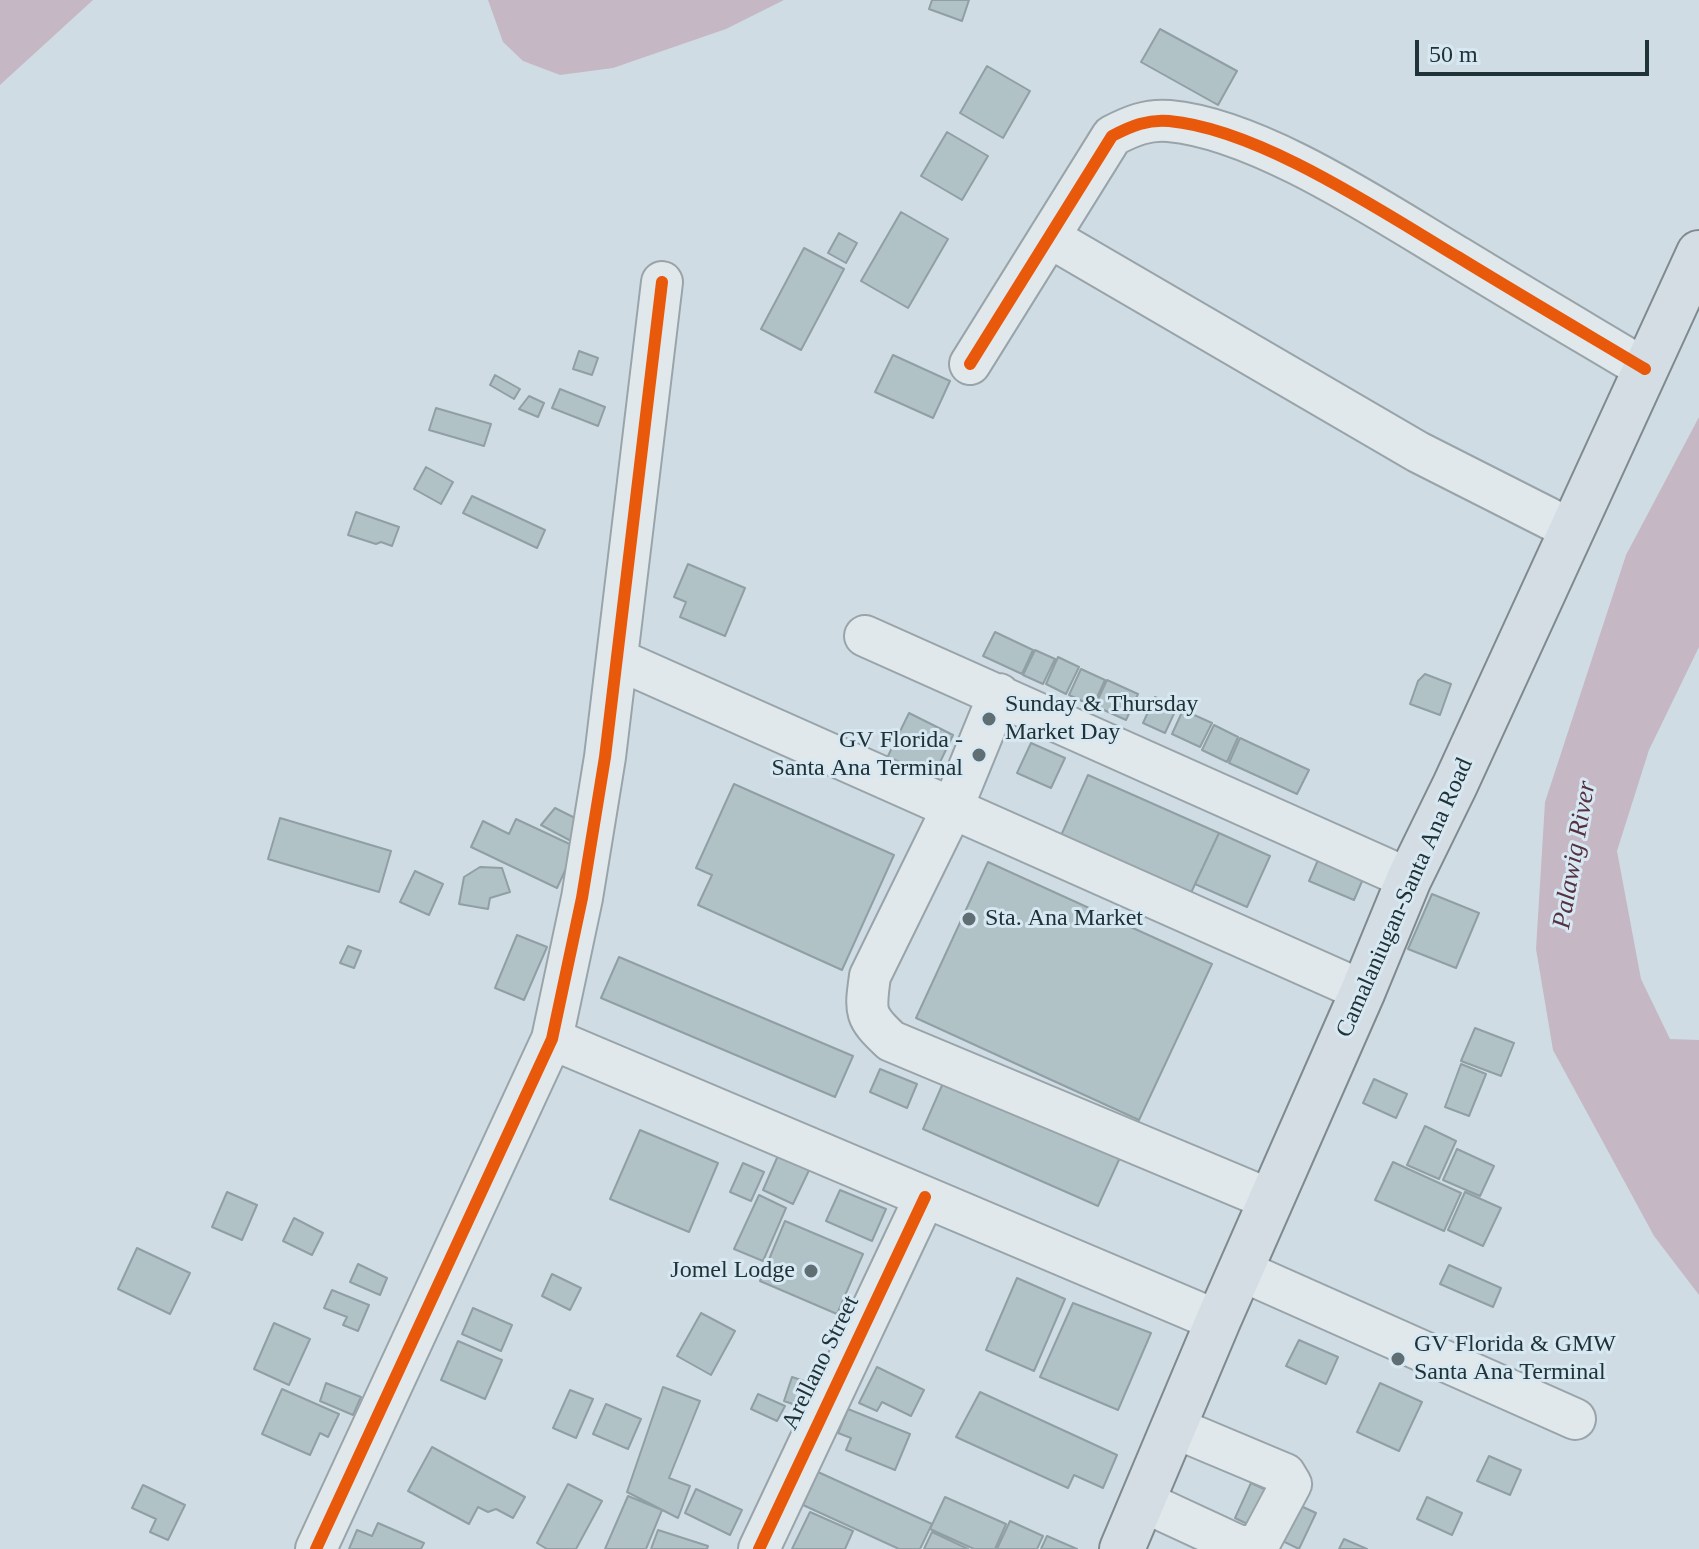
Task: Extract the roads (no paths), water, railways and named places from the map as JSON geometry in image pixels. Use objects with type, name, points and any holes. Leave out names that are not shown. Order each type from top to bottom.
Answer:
[{"type":"main road","name":"Camalaniugan-Santa Ana Road","points":[[1122,1549],[1409,879],[1699,253]]},
{"type":"street","points":[[970,364],[1112,136],[1137,123],[1168,120],[1221,132],[1281,157],[1378,209],[1645,369]]},
{"type":"street","points":[[1049,237],[1418,452],[1572,530]]},
{"type":"street","points":[[316,1549],[552,1039],[582,898],[605,757],[662,282]]},
{"type":"street","points":[[865,636],[1409,879]]},
{"type":"street","points":[[617,659],[1363,991]]},
{"type":"street","points":[[999,694],[952,809],[870,976],[866,1002],[871,1023],[891,1041],[1271,1200]]},
{"type":"street","points":[[552,1039],[1218,1321]]},
{"type":"street","name":"Arellano Street","points":[[759,1549],[925,1197]]},
{"type":"street","points":[[1240,1270],[1575,1419]]},
{"type":"street","points":[[1142,1501],[1239,1546],[1258,1546],[1291,1484],[1285,1474],[1173,1427]]},
{"type":"water","points":[[0,0],[93,0],[0,85]]},
{"type":"water","points":[[488,0],[784,0],[726,29],[613,68],[560,75],[523,61],[503,42]]},
{"type":"water","name":"Palawig River","points":[[1699,417],[1699,647],[1649,750],[1617,851],[1641,979],[1670,1039],[1699,1040],[1699,1295],[1654,1236],[1553,1050],[1536,949],[1545,802],[1626,555]]},
{"type":"place","name":"Sunday & Thursday Market Day","points":[[989,719]]},
{"type":"place","name":"GV Florida - Santa Ana Terminal","points":[[979,755]]},
{"type":"place","name":"Sta. Ana Market","points":[[969,919]]},
{"type":"place","name":"Jomel Lodge","points":[[811,1271]]},
{"type":"place","name":"GV Florida & GMW Santa Ana Terminal","points":[[1398,1359]]}]
